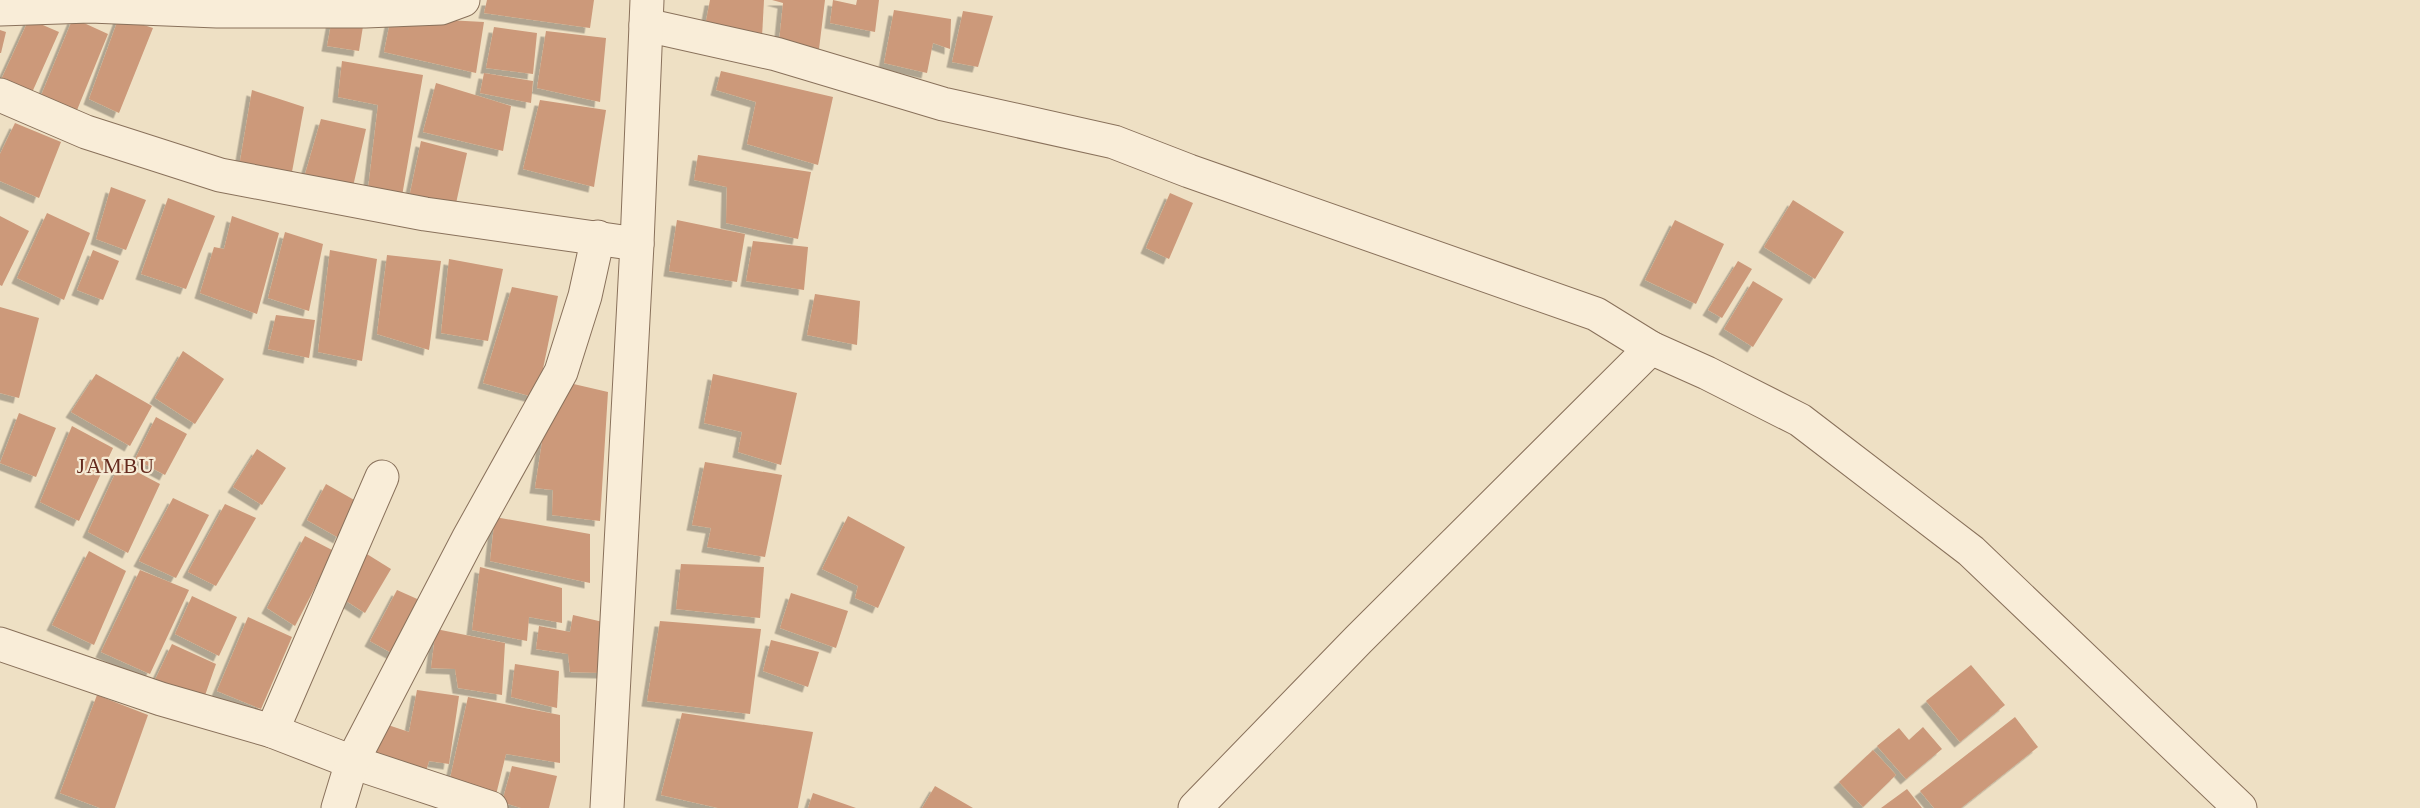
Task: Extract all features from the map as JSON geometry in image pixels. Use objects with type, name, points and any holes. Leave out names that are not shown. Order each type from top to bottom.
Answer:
[{"type":"street","points":[[0,9],[90,6],[217,11],[365,11],[441,8],[463,0]]},
{"type":"street","points":[[607,808],[647,13],[943,104],[1114,142],[1189,171],[1596,314],[1652,348],[1800,420],[1971,551],[2240,808]]},
{"type":"street","points":[[0,95],[86,132],[220,175],[425,214],[637,244]]},
{"type":"street","points":[[338,808],[352,762],[468,539],[561,372],[585,296],[598,237]]},
{"type":"street","points":[[1195,808],[1367,632],[1652,348]]},
{"type":"street","points":[[272,731],[382,477]]},
{"type":"street","points":[[0,644],[161,699],[272,731],[352,762],[491,808]]},
{"type":"building","points":[[487,0],[594,0],[590,28],[484,13]]},
{"type":"building","points":[[710,0],[764,0],[762,37],[705,26]]},
{"type":"building","points":[[772,0],[825,0],[819,49],[779,42],[783,3]]},
{"type":"building","points":[[833,0],[856,5],[857,0],[879,0],[875,32],[830,23]]},
{"type":"building","points":[[894,10],[951,19],[950,49],[933,43],[927,73],[884,63]]},
{"type":"building","points":[[963,11],[993,16],[978,67],[952,62]]},
{"type":"building","points":[[119,17],[153,28],[119,113],[89,99]]},
{"type":"building","points":[[391,17],[484,22],[476,73],[384,52]]},
{"type":"building","points":[[73,18],[108,34],[75,115],[40,98]]},
{"type":"building","points":[[29,19],[59,32],[30,97],[0,82]]},
{"type":"building","points":[[332,19],[364,20],[359,51],[327,46]]},
{"type":"building","points":[[494,27],[537,33],[533,74],[486,68]]},
{"type":"building","points":[[0,30],[6,32],[1,53],[0,53]]},
{"type":"building","points":[[546,31],[606,38],[600,102],[537,88]]},
{"type":"building","points":[[342,61],[423,75],[402,196],[368,189],[378,105],[338,97]]},
{"type":"building","points":[[721,71],[833,97],[818,165],[747,144],[756,102],[716,90]]},
{"type":"building","points":[[484,73],[533,81],[531,103],[480,93]]},
{"type":"building","points":[[436,83],[511,106],[503,151],[423,132]]},
{"type":"building","points":[[252,90],[304,107],[291,177],[239,167]]},
{"type":"building","points":[[540,100],[606,110],[594,187],[523,169]]},
{"type":"building","points":[[321,119],[366,129],[352,191],[303,181]]},
{"type":"building","points":[[15,123],[61,142],[39,198],[0,181],[0,154]]},
{"type":"building","points":[[421,141],[467,153],[455,208],[409,198]]},
{"type":"building","points":[[698,155],[811,172],[798,239],[726,223],[727,187],[694,180]]},
{"type":"building","points":[[111,187],[146,200],[126,250],[96,239]]},
{"type":"building","points":[[1170,193],[1193,203],[1169,259],[1146,248]]},
{"type":"building","points":[[168,198],[215,216],[186,289],[141,274]]},
{"type":"building","points":[[1793,200],[1844,232],[1815,279],[1764,247]]},
{"type":"building","points":[[47,213],[90,233],[64,300],[17,278]]},
{"type":"building","points":[[0,216],[29,231],[2,286],[0,285]]},
{"type":"building","points":[[232,216],[279,233],[257,314],[200,293],[214,247],[224,249]]},
{"type":"building","points":[[677,220],[745,234],[737,282],[669,271]]},
{"type":"building","points":[[1675,220],[1724,244],[1696,304],[1645,280]]},
{"type":"building","points":[[285,232],[323,244],[309,311],[268,298]]},
{"type":"building","points":[[753,241],[808,247],[804,290],[746,281]]},
{"type":"building","points":[[93,250],[119,261],[103,300],[77,290]]},
{"type":"building","points":[[330,250],[377,259],[362,361],[318,352]]},
{"type":"building","points":[[387,255],[441,261],[429,350],[377,334]]},
{"type":"building","points":[[449,259],[503,269],[488,341],[441,333]]},
{"type":"building","points":[[1738,261],[1752,269],[1722,318],[1708,310]]},
{"type":"building","points":[[1753,281],[1783,299],[1753,347],[1724,329]]},
{"type":"building","points":[[512,287],[558,296],[537,398],[483,383]]},
{"type":"building","points":[[815,294],[860,301],[857,345],[807,335]]},
{"type":"building","points":[[0,307],[39,318],[19,398],[0,393]]},
{"type":"building","points":[[276,315],[315,320],[309,358],[268,349]]},
{"type":"building","points":[[183,351],[224,379],[195,424],[155,398]]},
{"type":"building","points":[[96,374],[152,406],[130,446],[71,412]]},
{"type":"building","points":[[713,374],[797,393],[781,465],[738,452],[742,432],[704,423]]},
{"type":"building","points":[[565,382],[608,392],[600,521],[552,515],[553,490],[535,488],[547,409],[562,407]]},
{"type":"building","points":[[19,413],[56,428],[36,477],[0,463]]},
{"type":"building","points":[[156,417],[187,434],[165,475],[135,459]]},
{"type":"building","points":[[72,426],[113,448],[79,521],[40,502]]},
{"type":"building","points":[[257,449],[286,468],[262,505],[233,487]]},
{"type":"building","points":[[705,462],[782,475],[765,557],[707,547],[711,528],[692,525]]},
{"type":"building","points":[[120,463],[160,484],[128,553],[88,532]]},
{"type":"building","points":[[326,484],[356,501],[339,538],[307,520]]},
{"type":"building","points":[[173,498],[209,515],[176,578],[139,561]]},
{"type":"building","points":[[225,504],[256,518],[216,586],[188,572]]},
{"type":"building","points":[[848,516],[905,547],[878,608],[855,598],[858,586],[822,569]]},
{"type":"building","points":[[495,517],[590,534],[590,583],[490,561]]},
{"type":"building","points":[[305,536],[334,551],[295,626],[267,608]]},
{"type":"building","points":[[89,551],[126,571],[94,645],[52,625]]},
{"type":"building","points":[[362,551],[391,569],[365,613],[340,597]]},
{"type":"building","points":[[681,564],[764,567],[760,618],[676,609]]},
{"type":"building","points":[[480,567],[562,588],[562,623],[529,617],[527,641],[472,630]]},
{"type":"building","points":[[140,570],[189,590],[150,674],[101,652]]},
{"type":"building","points":[[397,590],[424,602],[397,656],[370,641]]},
{"type":"building","points":[[791,593],[848,611],[836,648],[780,628]]},
{"type":"building","points":[[192,596],[237,617],[219,656],[175,634]]},
{"type":"building","points":[[573,615],[603,622],[604,673],[570,672],[568,654],[536,649],[539,626],[570,632]]},
{"type":"building","points":[[248,617],[292,637],[261,709],[217,691]]},
{"type":"building","points":[[660,621],[761,629],[750,714],[647,701]]},
{"type":"building","points":[[436,629],[505,643],[502,695],[458,688],[455,669],[431,668]]},
{"type":"building","points":[[771,640],[819,652],[808,687],[763,671]]},
{"type":"building","points":[[172,644],[216,664],[203,701],[153,684]]},
{"type":"building","points":[[515,664],[559,671],[557,708],[511,697]]},
{"type":"building","points":[[1971,665],[2005,705],[1960,742],[1926,701]]},
{"type":"building","points":[[417,690],[459,696],[449,764],[429,761],[425,775],[367,759],[382,723],[409,732]]},
{"type":"building","points":[[97,695],[148,715],[115,808],[100,808],[60,793]]},
{"type":"building","points":[[468,697],[560,715],[560,763],[506,754],[495,799],[449,783]]},
{"type":"building","points":[[682,713],[813,732],[798,808],[718,808],[661,795]]},
{"type":"building","points":[[2015,717],[2038,747],[1961,808],[1934,808],[1920,791]]},
{"type":"building","points":[[1923,727],[1942,749],[1906,779],[1877,746],[1899,728],[1909,740]]},
{"type":"building","points":[[1873,750],[1896,775],[1863,807],[1839,782]]},
{"type":"building","points":[[512,766],[557,776],[549,808],[521,808],[502,802]]},
{"type":"building","points":[[935,786],[973,808],[922,808]]},
{"type":"building","points":[[1907,789],[1922,808],[1881,808]]},
{"type":"building","points":[[813,793],[856,808],[808,808]]},
{"type":"district","name":"JAMBU","points":[[116,466]]}]
